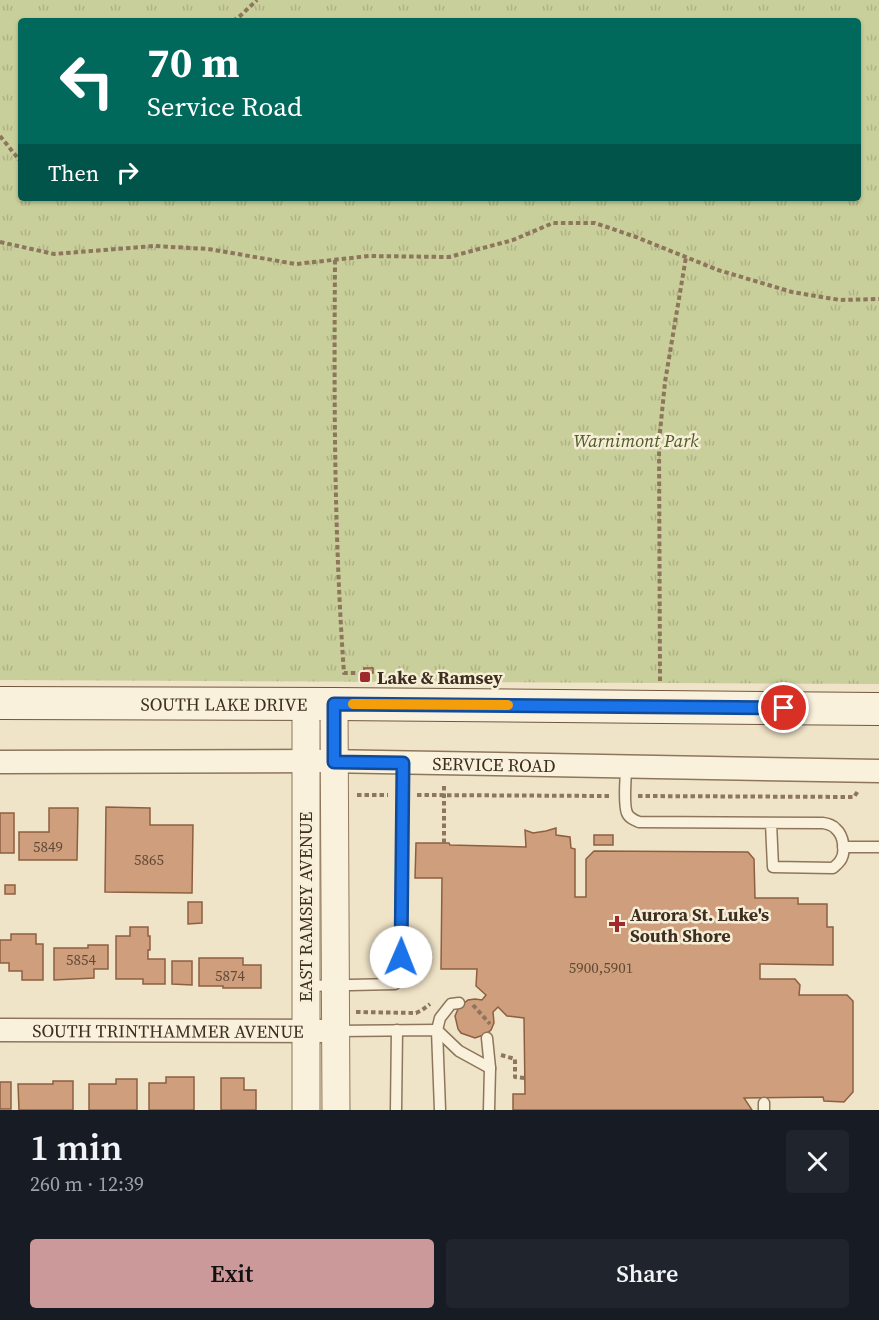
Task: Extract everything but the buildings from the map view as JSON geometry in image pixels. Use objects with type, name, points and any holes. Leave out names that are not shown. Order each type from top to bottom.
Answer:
[{"type":"main road","name":"SOUTH LAKE DRIVE","points":[[0,703],[879,709]]},
{"type":"street","name":"EAST RAMSEY AVENUE","points":[[306,1110],[305,762],[320,704]]},
{"type":"street","name":"EAST RAMSEY AVENUE","points":[[320,704],[334,762],[336,1110]]},
{"type":"street","name":"SERVICE ROAD","points":[[0,762],[334,762],[879,771]]},
{"type":"street","name":"SOUTH TRINTHAMMER AVENUE","points":[[0,1030],[336,1031]]},
{"type":"lane","points":[[306,986],[395,984],[400,980],[403,763]]},
{"type":"lane","points":[[626,767],[626,805],[632,819],[639,822],[823,823],[831,825],[842,837],[842,860],[832,868],[773,867],[771,823]]},
{"type":"lane","points":[[843,847],[879,847]]},
{"type":"lane","points":[[440,1110],[437,1030],[440,1018],[451,1004],[459,1003]]},
{"type":"lane","points":[[396,1110],[397,1030]]},
{"type":"lane","points":[[336,1031],[437,1030],[459,1051],[490,1068]]},
{"type":"lane","points":[[487,1038],[490,1068],[489,1110]]},
{"type":"path","points":[[237,18],[256,0]]},
{"type":"path","points":[[0,136],[18,158]]},
{"type":"path","points":[[0,242],[54,254],[154,246],[208,249],[296,264],[369,256],[449,257],[513,240],[554,223],[595,223],[718,270],[792,292],[840,300],[879,299]]},
{"type":"path","points":[[660,681],[659,442],[665,382],[686,257]]},
{"type":"path","points":[[335,260],[337,533],[341,627],[344,673],[360,673]]},
{"type":"path","points":[[444,777],[444,843]]},
{"type":"path","points":[[631,796],[854,797],[859,790]]},
{"type":"path","points":[[354,795],[388,795]]},
{"type":"path","points":[[444,796],[617,796]]},
{"type":"green space","name":"Warnimont Park","points":[[0,0],[879,0],[879,684],[0,680]]},
{"type":"slow traffic","points":[[353,704],[508,705]]},
{"type":"place","name":"Lake & Ramsey","points":[[365,677]]},
{"type":"place","name":"Aurora St. Luke's South Shore","points":[[617,924]]},
{"type":"route","points":[[401,957],[403,763],[334,762],[334,704],[784,708]]}]
